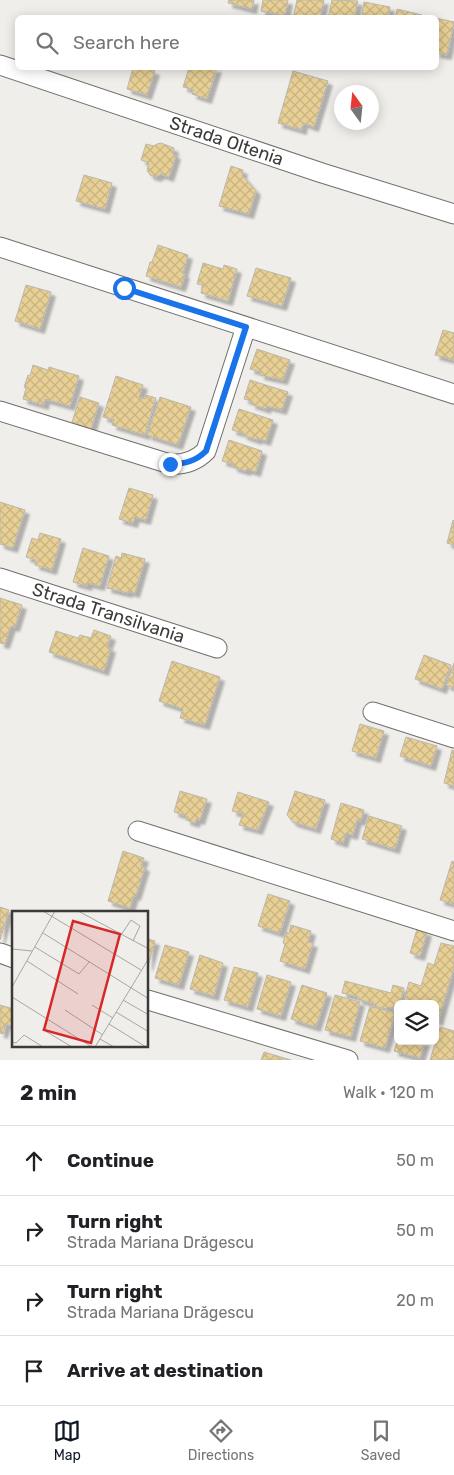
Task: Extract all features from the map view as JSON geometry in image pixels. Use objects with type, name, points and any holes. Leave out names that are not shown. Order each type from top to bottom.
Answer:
[{"type":"street","name":"Strada Oltenia","points":[[0,65],[322,173],[454,214]]},
{"type":"street","points":[[0,247],[454,394]]},
{"type":"street","points":[[0,411],[170,464],[190,462],[199,458],[206,451],[246,327]]},
{"type":"street","name":"Strada Transilvania","points":[[0,578],[217,648]]},
{"type":"street","points":[[373,712],[454,738]]},
{"type":"street","points":[[138,831],[454,931]]},
{"type":"street","points":[[0,953],[12,957]]},
{"type":"street","points":[[149,1000],[348,1060]]},
{"type":"building","points":[[229,0],[254,0],[252,9],[228,3]]},
{"type":"building","points":[[263,0],[288,0],[285,15],[261,11]]},
{"type":"building","points":[[297,0],[324,0],[321,15],[294,15]]},
{"type":"building","points":[[332,0],[358,1],[355,15],[329,15]]},
{"type":"building","points":[[364,2],[390,7],[389,15],[362,15]]},
{"type":"building","points":[[397,9],[422,15],[396,15]]},
{"type":"building","points":[[439,19],[454,22],[447,55],[439,54]]},
{"type":"building","points":[[132,70],[155,71],[147,95],[127,89]]},
{"type":"building","points":[[188,70],[216,70],[207,99],[192,94],[194,90],[183,87]]},
{"type":"building","points":[[293,71],[328,81],[314,127],[303,123],[302,130],[278,123]]},
{"type":"building","points":[[161,143],[174,148],[173,154],[176,155],[169,177],[161,174],[156,177],[150,175],[147,170],[149,163],[141,160],[146,144],[154,146]]},
{"type":"building","points":[[231,166],[243,170],[242,175],[256,191],[249,214],[219,206]]},
{"type":"building","points":[[84,175],[112,183],[105,209],[76,201]]},
{"type":"building","points":[[158,245],[188,255],[181,287],[146,276]]},
{"type":"building","points":[[203,263],[223,269],[224,265],[237,269],[228,301],[201,293],[203,285],[197,284]]},
{"type":"building","points":[[256,268],[291,278],[282,306],[247,296]]},
{"type":"building","points":[[26,285],[51,292],[40,329],[15,321]]},
{"type":"building","points":[[443,330],[454,333],[454,360],[435,355]]},
{"type":"building","points":[[257,349],[290,360],[283,380],[260,375],[261,372],[250,369]]},
{"type":"building","points":[[33,365],[48,370],[49,367],[79,376],[70,406],[45,399],[44,405],[23,399],[26,388],[24,387]]},
{"type":"building","points":[[116,376],[143,385],[139,397],[145,399],[146,395],[156,398],[145,435],[112,425],[114,420],[103,417]]},
{"type":"building","points":[[250,380],[288,392],[282,410],[267,406],[266,409],[251,404],[252,401],[244,399]]},
{"type":"building","points":[[80,397],[99,403],[91,429],[72,422]]},
{"type":"building","points":[[160,397],[191,407],[178,445],[147,435]]},
{"type":"building","points":[[239,409],[273,420],[266,441],[257,438],[257,440],[232,430]]},
{"type":"building","points":[[229,440],[262,451],[256,472],[233,467],[233,464],[222,461]]},
{"type":"building","points":[[129,488],[153,495],[146,520],[135,517],[133,523],[119,519]]},
{"type":"building","points":[[0,502],[25,510],[13,548],[0,544]]},
{"type":"building","points":[[454,521],[454,545],[447,543]]},
{"type":"building","points":[[40,533],[61,539],[52,570],[35,565],[36,560],[26,557],[32,538],[38,540]]},
{"type":"building","points":[[83,548],[109,556],[100,586],[88,583],[87,586],[73,582]]},
{"type":"building","points":[[122,553],[145,559],[135,593],[107,588],[116,556],[121,558]]},
{"type":"building","points":[[0,598],[22,605],[15,627],[11,626],[5,644],[0,643]]},
{"type":"building","points":[[94,630],[111,636],[107,647],[111,648],[104,671],[49,652],[56,631],[78,638],[80,635],[91,638]]},
{"type":"building","points":[[424,655],[451,665],[442,689],[415,679]]},
{"type":"building","points":[[172,661],[220,677],[205,725],[180,718],[183,709],[159,701]]},
{"type":"building","points":[[454,663],[454,688],[446,685]]},
{"type":"building","points":[[360,724],[384,731],[376,758],[352,751]]},
{"type":"building","points":[[406,737],[437,746],[431,766],[400,756]]},
{"type":"building","points":[[452,750],[454,751],[454,786],[444,783]]},
{"type":"building","points":[[180,791],[207,799],[200,820],[196,819],[195,823],[186,820],[187,816],[174,812]]},
{"type":"building","points":[[295,791],[325,800],[316,829],[293,822],[287,815]]},
{"type":"building","points":[[238,792],[269,802],[258,830],[239,825],[243,814],[232,811]]},
{"type":"building","points":[[341,803],[364,810],[361,821],[357,820],[353,835],[346,833],[343,843],[331,839]]},
{"type":"building","points":[[369,816],[402,826],[395,849],[362,839]]},
{"type":"building","points":[[123,851],[144,858],[141,866],[145,867],[136,896],[134,895],[130,908],[108,901]]},
{"type":"building","points":[[452,861],[454,862],[454,904],[440,900]]},
{"type":"building","points":[[268,894],[290,901],[280,933],[258,926]]},
{"type":"building","points":[[0,907],[9,910],[0,940]]},
{"type":"building","points":[[291,925],[311,931],[308,942],[313,943],[305,969],[280,961],[286,932],[289,933]]},
{"type":"building","points":[[417,929],[427,932],[420,956],[410,953]]},
{"type":"building","points":[[149,939],[155,941],[149,962]]},
{"type":"building","points":[[441,943],[454,946],[454,968],[439,1018],[439,1000],[404,1000],[409,982],[421,986],[428,963],[434,965]]},
{"type":"building","points":[[165,945],[189,952],[179,985],[155,978]]},
{"type":"building","points":[[200,955],[223,963],[214,996],[190,989]]},
{"type":"building","points":[[234,967],[258,973],[248,1007],[224,1000]]},
{"type":"building","points":[[267,975],[291,982],[281,1016],[257,1009]]},
{"type":"building","points":[[345,981],[391,993],[393,985],[404,988],[401,1000],[394,1000],[394,1009],[374,1006],[374,1004],[358,999],[359,997],[342,993]]},
{"type":"building","points":[[302,985],[327,993],[316,1027],[291,1019]]},
{"type":"building","points":[[335,995],[360,1002],[351,1037],[325,1030]]},
{"type":"building","points":[[0,1005],[12,1008],[12,1026],[6,1024],[3,1034],[0,1033]]},
{"type":"building","points":[[370,1006],[394,1013],[385,1048],[360,1041]]},
{"type":"building","points":[[440,1027],[454,1031],[454,1060],[430,1060],[435,1045],[439,1045]]},
{"type":"building","points":[[396,1045],[424,1045],[420,1058],[394,1051]]},
{"type":"building","points":[[264,1052],[291,1060],[261,1060]]},
{"type":"route","points":[[124,288],[246,327],[206,451],[199,458],[190,462],[170,464]]}]
